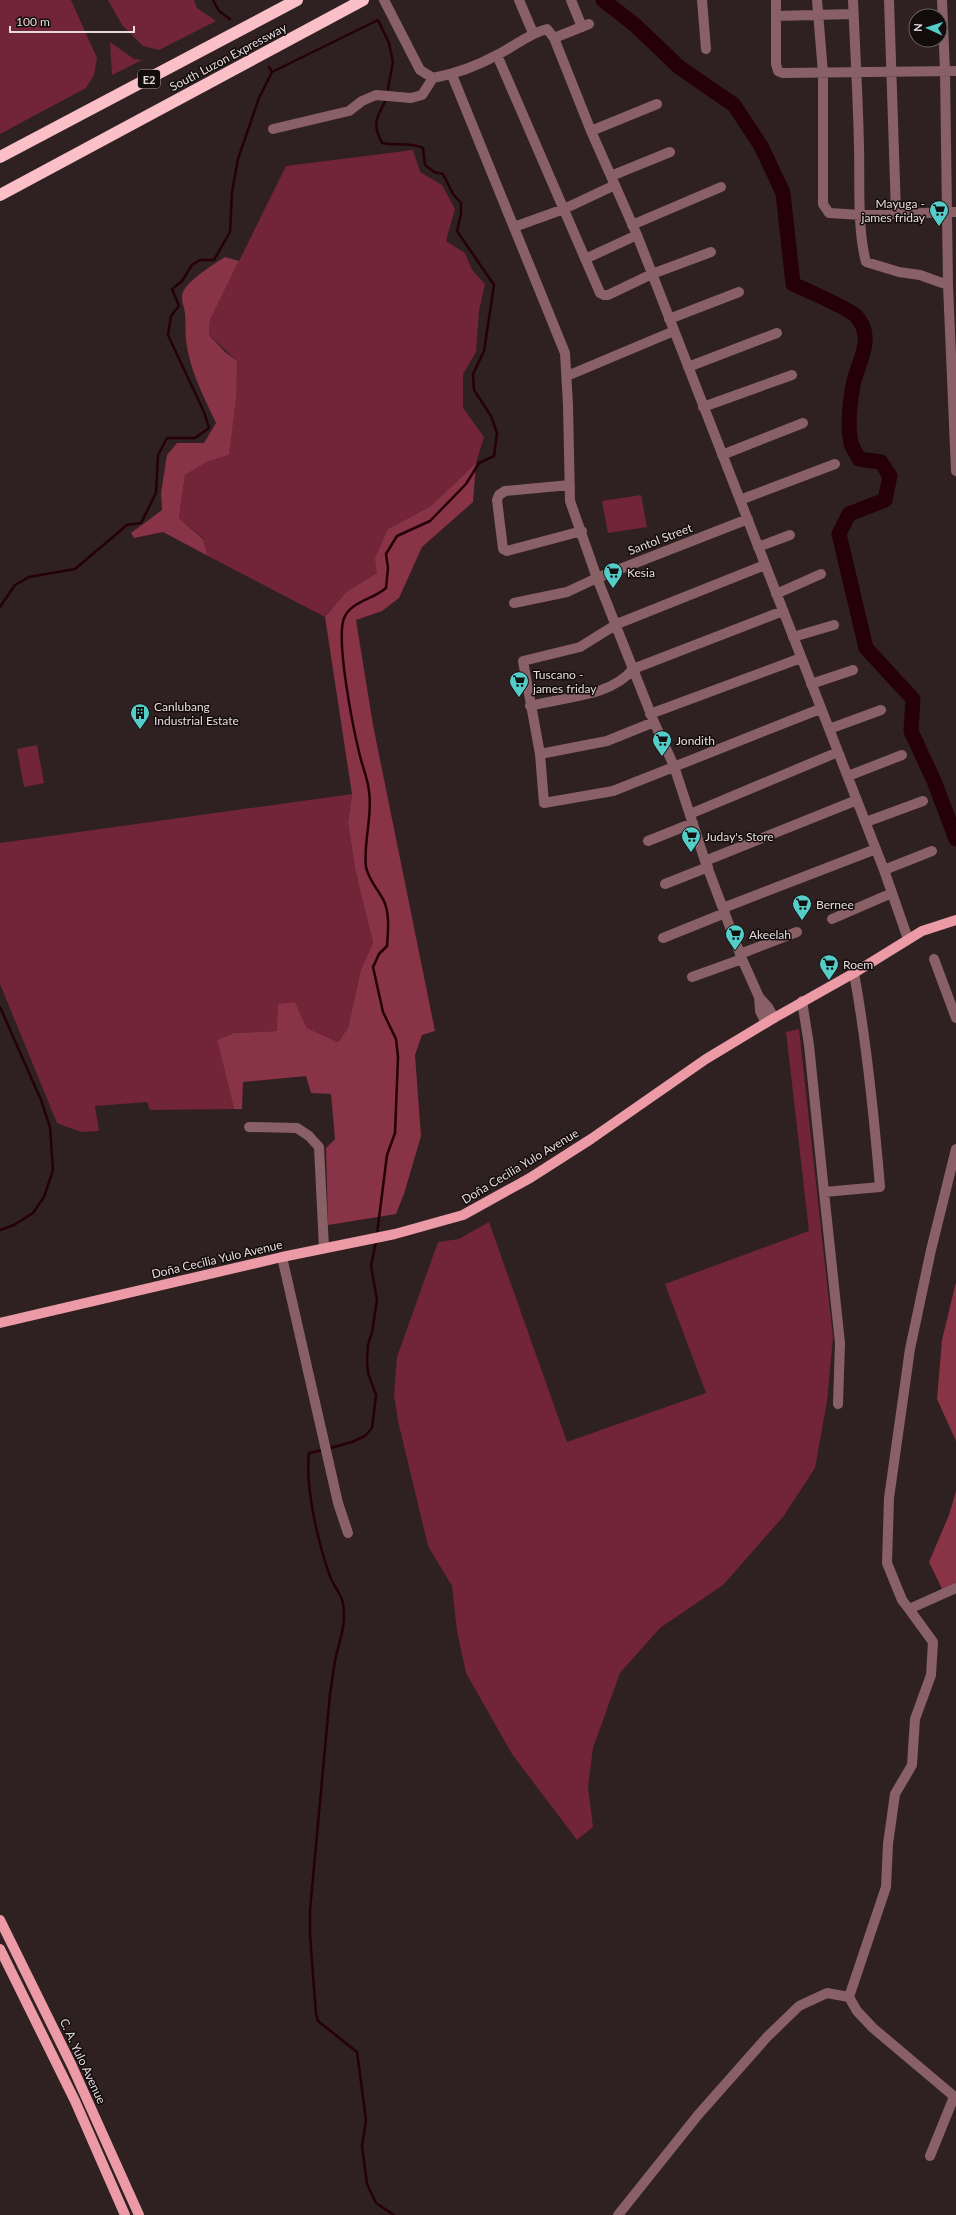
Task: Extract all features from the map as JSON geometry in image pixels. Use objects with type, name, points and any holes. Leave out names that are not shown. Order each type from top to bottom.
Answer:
[{"type":"highway","name":"South Luzon Expressway","points":[[0,157],[297,0]]},
{"type":"highway","name":"South Luzon Expressway","points":[[0,195],[363,0]]},
{"type":"main road","name":"Doña Cecilia Yulo Avenue","points":[[0,1323],[282,1257],[354,1241],[395,1234],[463,1215],[530,1178],[591,1139],[706,1059],[770,1020],[802,1001],[854,974],[922,931],[956,920]]},
{"type":"main road","name":"C. A. Yulo Avenue","points":[[0,1920],[69,2060],[139,2215]]},
{"type":"main road","name":"C. A. Yulo Avenue","points":[[0,1949],[75,2101],[125,2215]]},
{"type":"street","points":[[384,0],[420,70],[433,78],[452,75],[498,55],[533,33],[547,29],[554,38],[591,131],[637,235],[748,519],[820,709],[866,822],[908,939]]},
{"type":"street","points":[[519,0],[533,33]]},
{"type":"street","points":[[554,38],[586,25],[571,0]]},
{"type":"street","points":[[702,0],[706,49]]},
{"type":"street","points":[[776,0],[776,64],[778,71],[783,73],[945,70],[956,72]]},
{"type":"street","points":[[817,0],[823,72],[822,204],[829,213],[861,215],[952,212]]},
{"type":"street","points":[[853,0],[857,71],[861,215],[863,248],[866,262],[899,272],[920,275],[948,285]]},
{"type":"street","points":[[889,0],[890,72],[896,213]]},
{"type":"street","points":[[942,0],[952,212],[948,285],[955,405],[956,471]]},
{"type":"street","points":[[776,16],[853,14]]},
{"type":"street","points":[[498,55],[600,293],[604,295],[652,274],[711,252]]},
{"type":"street","points":[[452,75],[565,353],[567,376],[570,501],[582,531],[597,578],[652,718],[674,766],[706,864],[741,956],[759,997],[760,1011],[770,1020]]},
{"type":"street","points":[[273,129],[349,111],[362,101],[376,95],[411,98],[422,95],[433,78]]},
{"type":"street","points":[[591,131],[657,104]]},
{"type":"street","points":[[514,227],[564,209],[613,181],[670,152]]},
{"type":"street","points":[[632,225],[721,188]]},
{"type":"street","points":[[585,259],[637,235]]},
{"type":"street","points":[[669,319],[739,292]]},
{"type":"street","points":[[567,376],[674,332]]},
{"type":"street","points":[[688,367],[777,333]]},
{"type":"street","points":[[703,407],[792,375]]},
{"type":"street","points":[[722,455],[802,423]]},
{"type":"street","points":[[740,500],[836,464]]},
{"type":"street","points":[[570,485],[505,491],[499,495],[497,500],[504,549],[507,551],[582,531]]},
{"type":"street","name":"Santol Street","points":[[514,603],[567,592],[597,578],[748,519]]},
{"type":"street","points":[[758,547],[790,535]]},
{"type":"street","points":[[765,565],[616,624],[580,647],[523,661],[530,706],[540,754],[544,803],[613,791],[820,709]]},
{"type":"street","points":[[776,594],[821,574]]},
{"type":"street","points":[[530,706],[586,694],[625,680],[633,669],[783,611]]},
{"type":"street","points":[[793,637],[834,625]]},
{"type":"street","points":[[540,754],[607,741],[652,718],[801,658]]},
{"type":"street","points":[[811,684],[853,670]]},
{"type":"street","points":[[829,728],[881,710]]},
{"type":"street","points":[[648,841],[692,819],[838,752]]},
{"type":"street","points":[[848,776],[902,755]]},
{"type":"street","points":[[664,884],[706,864],[857,800]]},
{"type":"street","points":[[866,822],[923,801]]},
{"type":"street","points":[[663,938],[724,911],[876,849]]},
{"type":"street","points":[[884,870],[932,851]]},
{"type":"street","points":[[832,919],[892,893]]},
{"type":"street","points":[[692,977],[797,932]]},
{"type":"street","points":[[934,959],[956,1018]]},
{"type":"street","points":[[824,1192],[880,1187],[863,1026],[854,974]]},
{"type":"street","points":[[802,1001],[809,1045],[840,1343],[838,1404]]},
{"type":"street","points":[[249,1127],[297,1128],[309,1136],[318,1148],[324,1248]]},
{"type":"street","points":[[930,2156],[955,2098],[873,2028],[857,2011],[849,1997],[886,1887],[888,1844],[895,1794],[912,1765],[915,1719],[931,1675],[933,1642],[902,1600],[887,1563],[889,1498],[910,1349],[931,1250],[956,1149]]},
{"type":"street","points":[[282,1257],[338,1503],[348,1533]]},
{"type":"street","points":[[909,1609],[955,1589]]},
{"type":"street","points":[[618,2215],[698,2115],[767,2037],[799,2006],[827,1993],[849,1997]]},
{"type":"shaded area","points":[[0,0],[71,0],[97,58],[94,75],[86,88],[0,134]]},
{"type":"shaded area","points":[[108,0],[194,0],[197,8],[216,21],[159,50],[143,46],[122,25]]},
{"type":"shaded area","points":[[110,42],[134,59],[142,60],[112,75]]},
{"type":"shaded area","points":[[413,150],[420,172],[442,185],[455,209],[446,241],[465,253],[472,270],[485,284],[479,311],[476,352],[463,374],[463,408],[484,437],[476,463],[431,506],[388,529],[377,573],[346,592],[325,617],[208,556],[203,538],[179,518],[185,475],[207,462],[229,455],[237,361],[209,335],[210,320],[286,166]]},
{"type":"shaded area","points":[[225,257],[239,261],[210,320],[209,335],[225,352],[237,361],[236,398],[229,455],[207,462],[185,475],[179,518],[203,539],[208,556],[163,532],[134,538],[131,533],[162,510],[161,493],[167,455],[177,443],[204,443],[216,423],[190,362],[186,340],[185,313],[182,298],[183,292],[190,282]]},
{"type":"shaded area","points":[[476,463],[473,502],[422,547],[399,598],[382,611],[356,620],[373,725],[435,1031],[422,1035],[415,1055],[421,1136],[404,1194],[396,1214],[328,1225],[326,1148],[335,1139],[331,1094],[311,1093],[306,1076],[243,1082],[242,1109],[234,1109],[217,1040],[234,1033],[277,1031],[278,1004],[295,1002],[307,1028],[338,1042],[348,1028],[361,969],[373,943],[355,869],[348,822],[352,794],[325,617],[346,592],[377,573],[375,558],[388,529],[431,506]]},
{"type":"shaded area","points":[[641,495],[647,527],[608,533],[602,501]]},
{"type":"shaded area","points":[[37,745],[44,783],[24,787],[17,749]]},
{"type":"shaded area","points":[[352,794],[348,822],[355,869],[373,943],[361,969],[348,1028],[338,1042],[307,1028],[295,1002],[277,1031],[234,1033],[217,1040],[234,1109],[150,1110],[147,1102],[95,1106],[99,1131],[81,1132],[57,1123],[0,984],[0,843]]},
{"type":"shaded area","points":[[799,1029],[833,1337],[827,1401],[815,1468],[783,1517],[723,1585],[660,1628],[620,1673],[593,1748],[588,1787],[593,1827],[577,1840],[512,1754],[466,1673],[457,1631],[452,1586],[428,1546],[398,1421],[394,1395],[397,1357],[438,1242],[459,1239],[489,1222],[567,1442],[706,1393],[665,1284],[809,1231],[786,1032]]},
{"type":"shaded area","points":[[956,1282],[956,1441],[937,1399],[942,1340]]},
{"type":"shaded area","points":[[956,1491],[956,1583],[943,1591],[929,1562],[949,1515]]},
{"type":"waterway","points":[[213,0],[219,11],[230,19]]},
{"type":"waterway","points":[[603,0],[635,25],[679,67],[734,105],[761,146],[783,193],[793,284],[845,308],[856,316],[862,324],[865,332],[864,350],[853,385],[849,414],[851,443],[859,459],[881,462],[890,476],[885,500],[849,514],[839,534],[866,648],[913,699],[911,731],[934,781],[956,839]]},
{"type":"waterway","points":[[269,67],[272,72],[378,20],[389,43],[393,62],[388,89]]},
{"type":"waterway","points":[[0,607],[15,585],[29,577],[75,569],[127,525],[141,523],[156,493],[158,455],[167,438],[195,438],[209,428],[204,412],[168,335],[171,316],[179,306],[172,289],[182,281],[192,265],[200,260],[214,260],[230,232],[232,192],[238,159],[259,98],[272,72]]},
{"type":"waterway","points":[[377,1234],[387,1155],[395,1133],[398,1057],[396,1039],[383,1012],[373,967],[379,954],[387,946],[388,918],[384,901],[371,881],[366,867],[365,858],[370,800],[368,783],[357,744],[346,684],[343,662],[342,626],[345,616],[353,607],[386,588],[388,568],[386,554],[397,536],[430,521],[466,484],[479,463],[494,456],[497,433],[491,416],[474,390],[473,374],[484,351],[494,285],[457,231],[461,214],[461,203],[453,194],[443,174],[434,172],[425,165],[423,148],[413,145],[382,143],[377,132],[376,122],[385,102]]},
{"type":"waterway","points":[[0,1007],[41,1100],[50,1127],[53,1170],[44,1197],[33,1213],[14,1225],[0,1230]]},
{"type":"waterway","points":[[327,1449],[352,1442],[365,1436],[372,1428],[376,1395],[368,1373],[367,1360],[368,1345],[372,1332],[377,1300],[371,1266],[376,1241]]},
{"type":"waterway","points":[[323,1450],[309,1453],[309,1482],[321,1548],[331,1580],[342,1600],[344,1619],[330,1694],[310,1910],[310,1935],[316,2014],[318,2021],[357,2052],[366,2120],[362,2146],[367,2184],[376,2203],[394,2215]]},
{"type":"place","name":"Mayuga - james friday","points":[[939,227]]},
{"type":"place","name":"Kesia","points":[[613,589]]},
{"type":"place","name":"Tuscano - james friday","points":[[519,698]]},
{"type":"place","name":"Canlubang Industrial Estate","points":[[140,730]]},
{"type":"place","name":"Jondith","points":[[662,757]]},
{"type":"place","name":"Juday's Store","points":[[691,853]]},
{"type":"place","name":"Bernee","points":[[802,921]]},
{"type":"place","name":"Akeelah","points":[[735,951]]},
{"type":"place","name":"Roem","points":[[829,981]]}]
